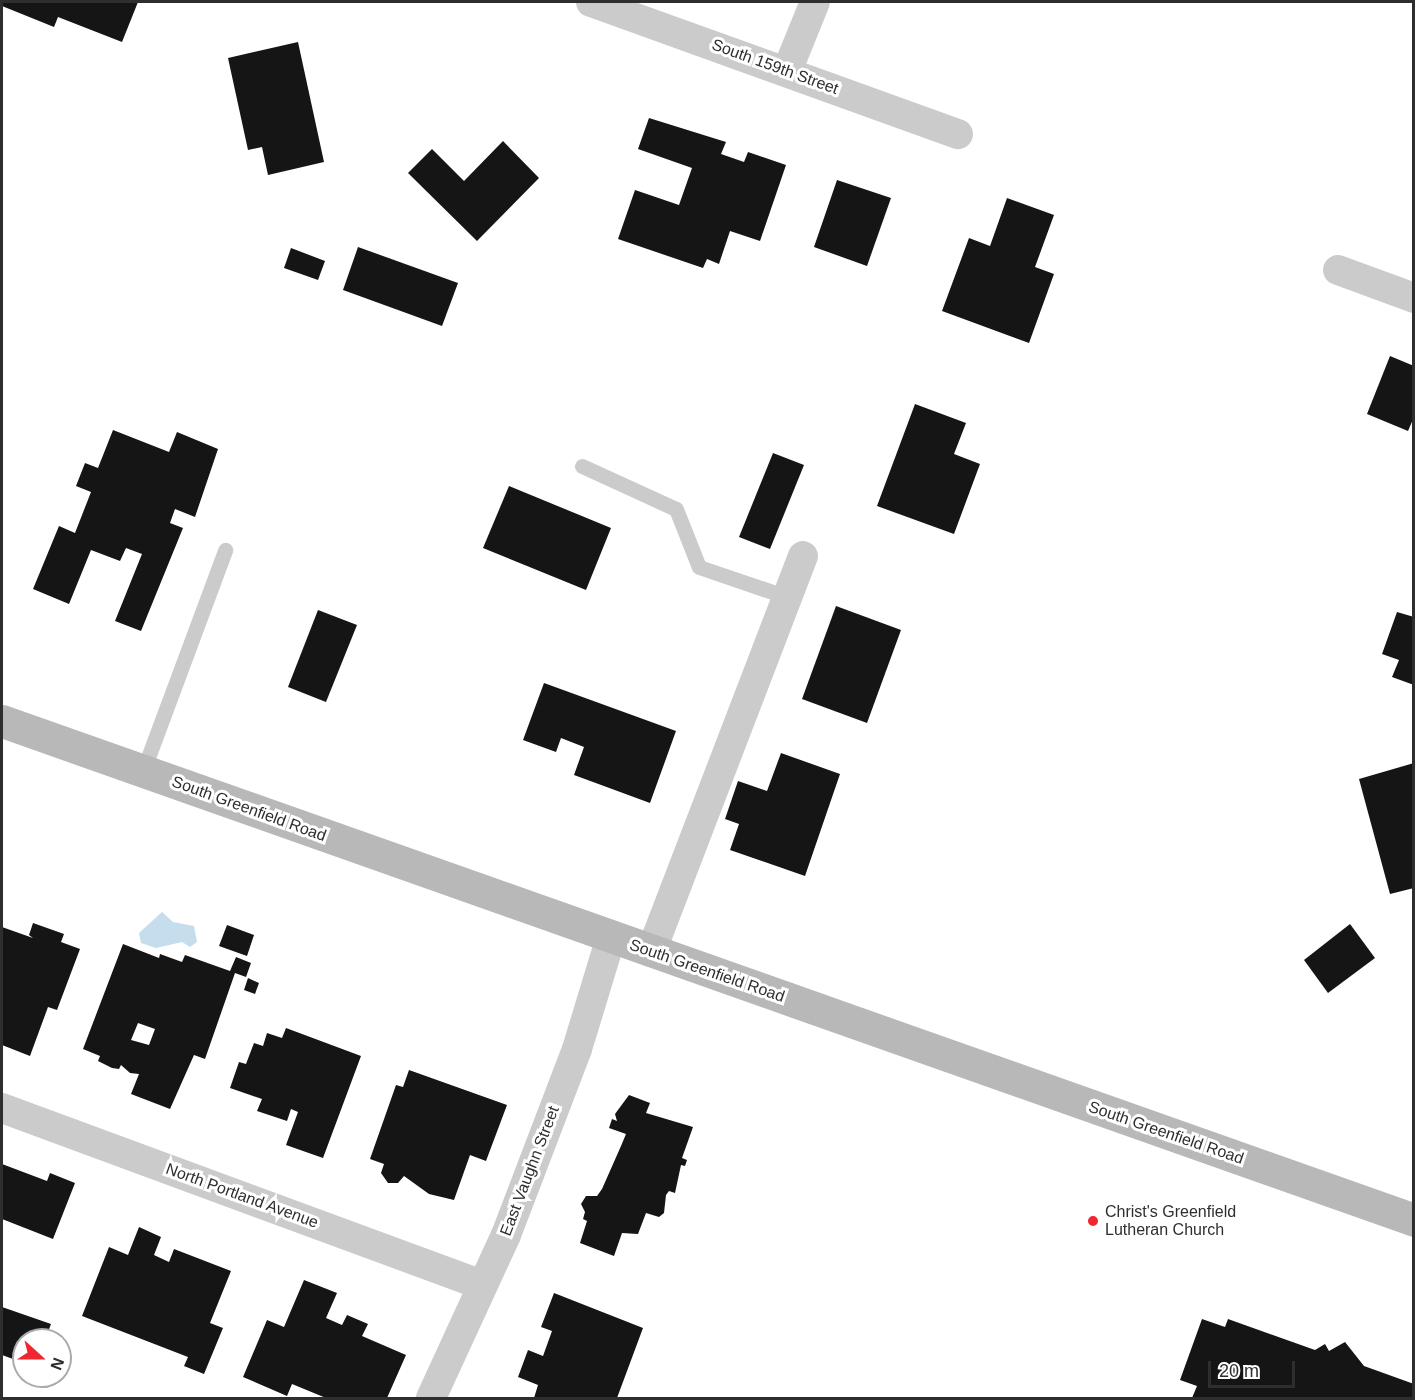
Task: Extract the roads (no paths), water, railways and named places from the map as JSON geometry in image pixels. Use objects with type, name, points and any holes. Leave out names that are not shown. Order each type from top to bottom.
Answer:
[{"type":"main road","name":"South Greenfield Road","points":[[2,721],[1413,1220]]},
{"type":"street","name":"South 159th Street","points":[[591,2],[958,134]]},
{"type":"street","points":[[787,71],[815,2]]},
{"type":"street","points":[[1338,270],[1413,298]]},
{"type":"street","points":[[651,952],[803,556]]},
{"type":"street","name":"East Vaughn Street","points":[[431,1398],[506,1234],[577,1049],[610,937]]},
{"type":"street","name":"North Portland Avenue","points":[[2,1108],[482,1286]]},
{"type":"lane","points":[[582,466],[676,509],[699,567],[787,597]]},
{"type":"lane","points":[[143,771],[225,550]]},
{"type":"water","points":[[162,912],[173,922],[194,926],[197,942],[190,947],[182,942],[156,948],[141,943],[139,933]]},
{"type":"place","name":"Christ's Greenfield Lutheran Church","points":[[1093,1221]]}]
